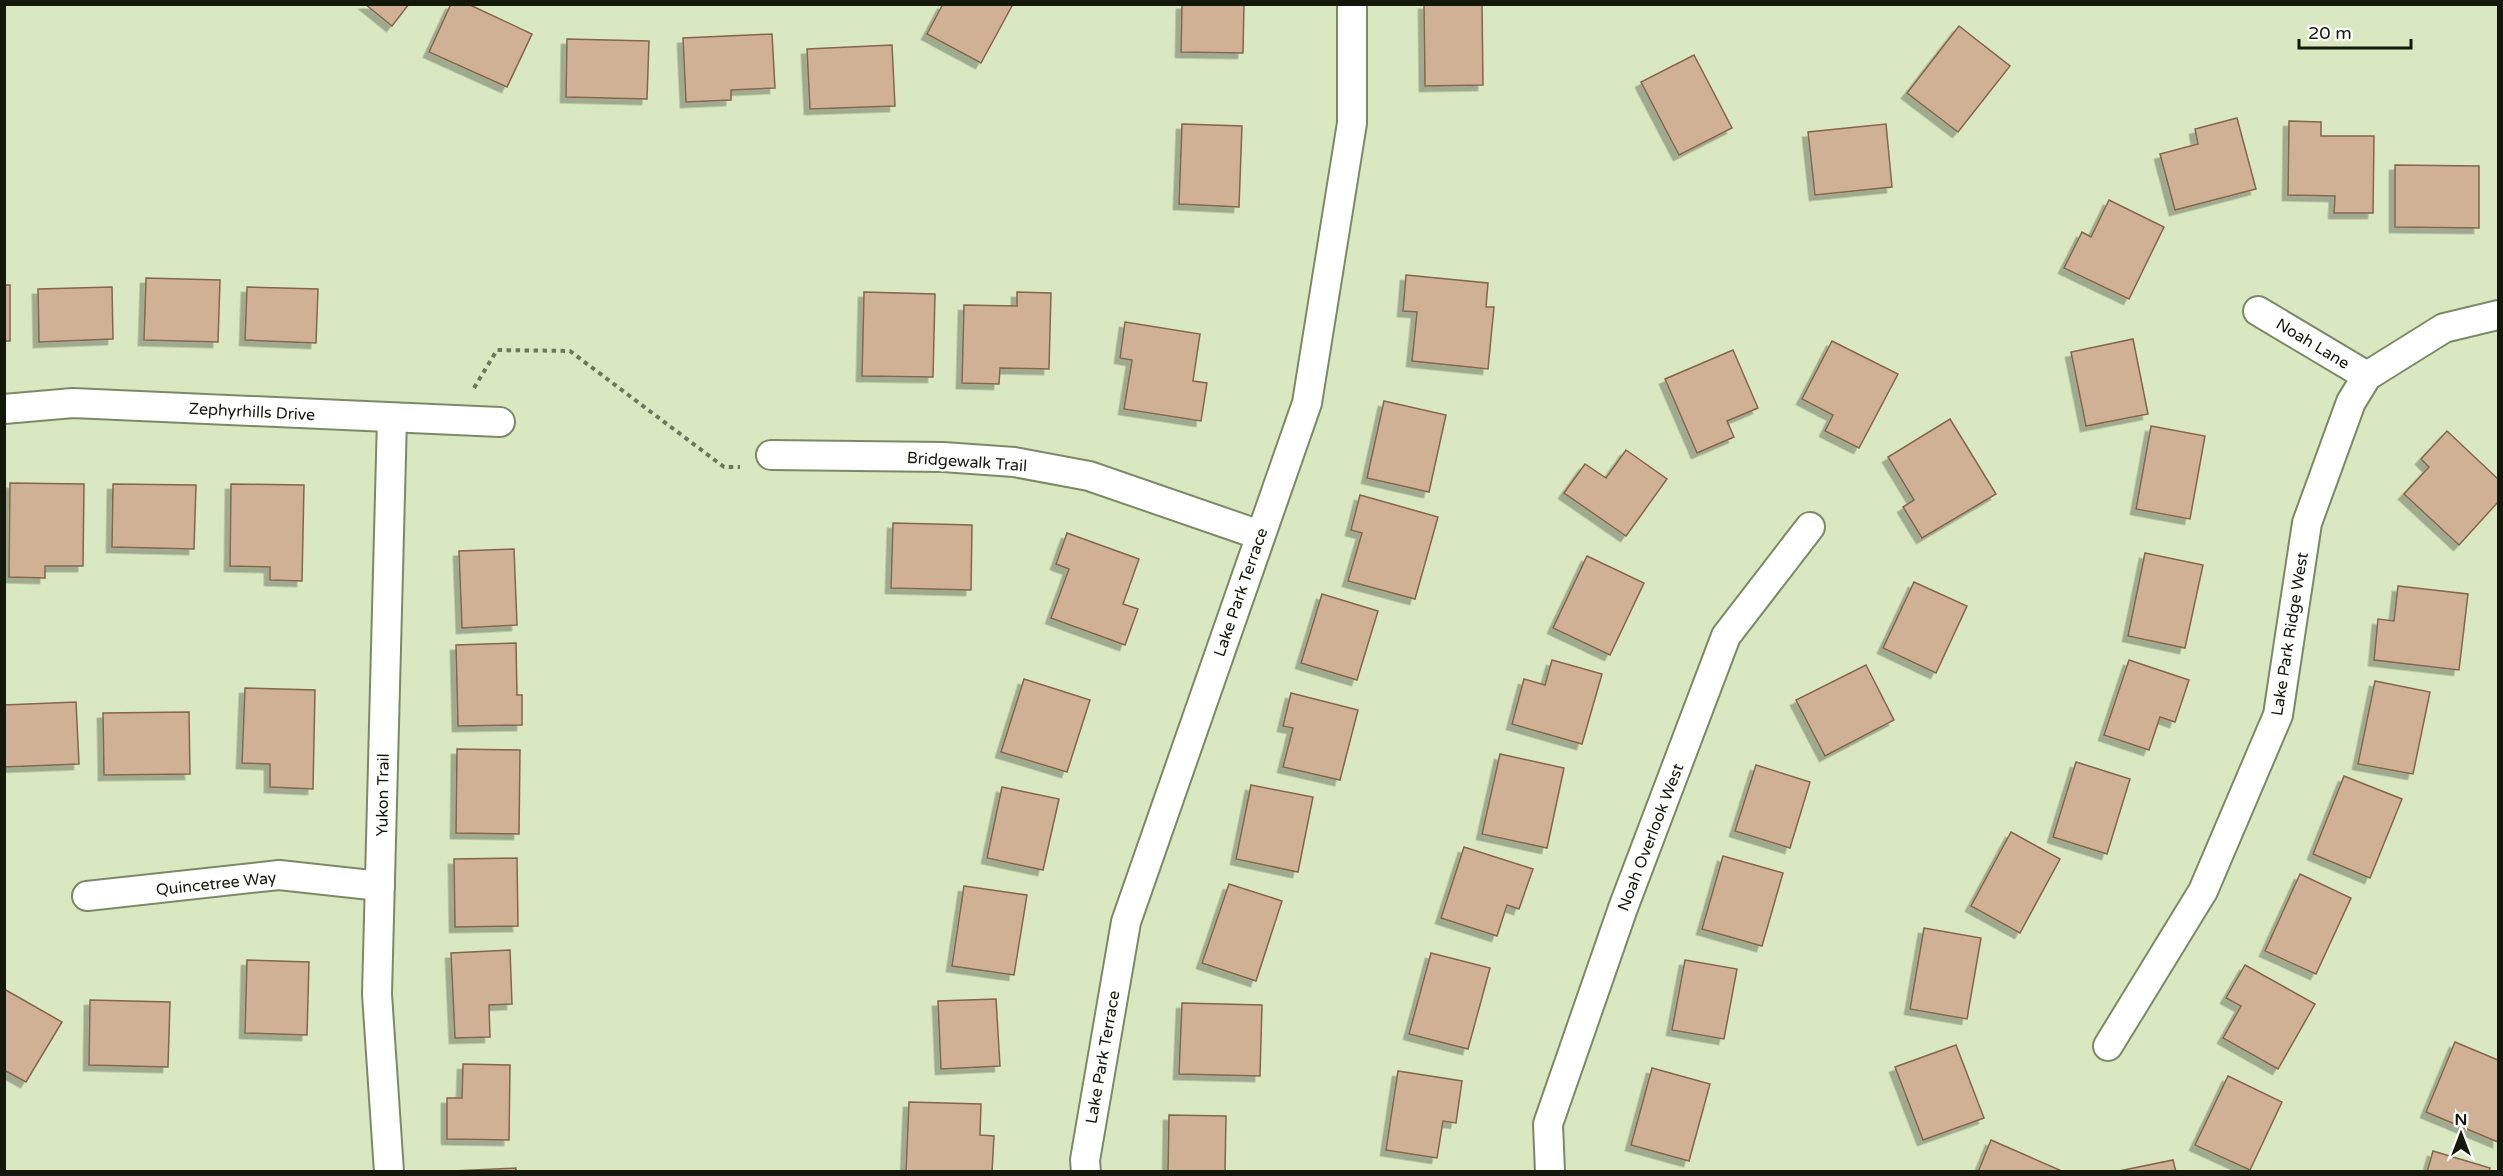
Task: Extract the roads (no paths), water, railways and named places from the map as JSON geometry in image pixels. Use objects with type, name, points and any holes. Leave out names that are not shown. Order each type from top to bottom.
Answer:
[{"type":"street","name":"Lake Park Terrace","points":[[1086,1172],[1085,1160],[1126,922],[1307,403],[1352,123],[1352,4]]},
{"type":"street","name":"Noah Lane","points":[[2258,311],[2367,376]]},
{"type":"street","name":"Lake Park Ridge West","points":[[2108,1046],[2203,891],[2278,715],[2307,523],[2351,402],[2367,376],[2444,328],[2499,315]]},
{"type":"street","name":"Zephyrhills Drive","points":[[4,409],[73,403],[500,422]]},
{"type":"street","name":"Yukon Trail","points":[[388,1172],[378,994],[392,418]]},
{"type":"street","name":"Bridgewalk Trail","points":[[771,455],[943,457],[1014,462],[1089,476],[1260,535]]},
{"type":"street","name":"Noah Overlook West","points":[[1550,1172],[1548,1124],[1623,908],[1726,636],[1810,527]]},
{"type":"street","name":"Quincetree Way","points":[[87,896],[279,875],[380,886]]}]
